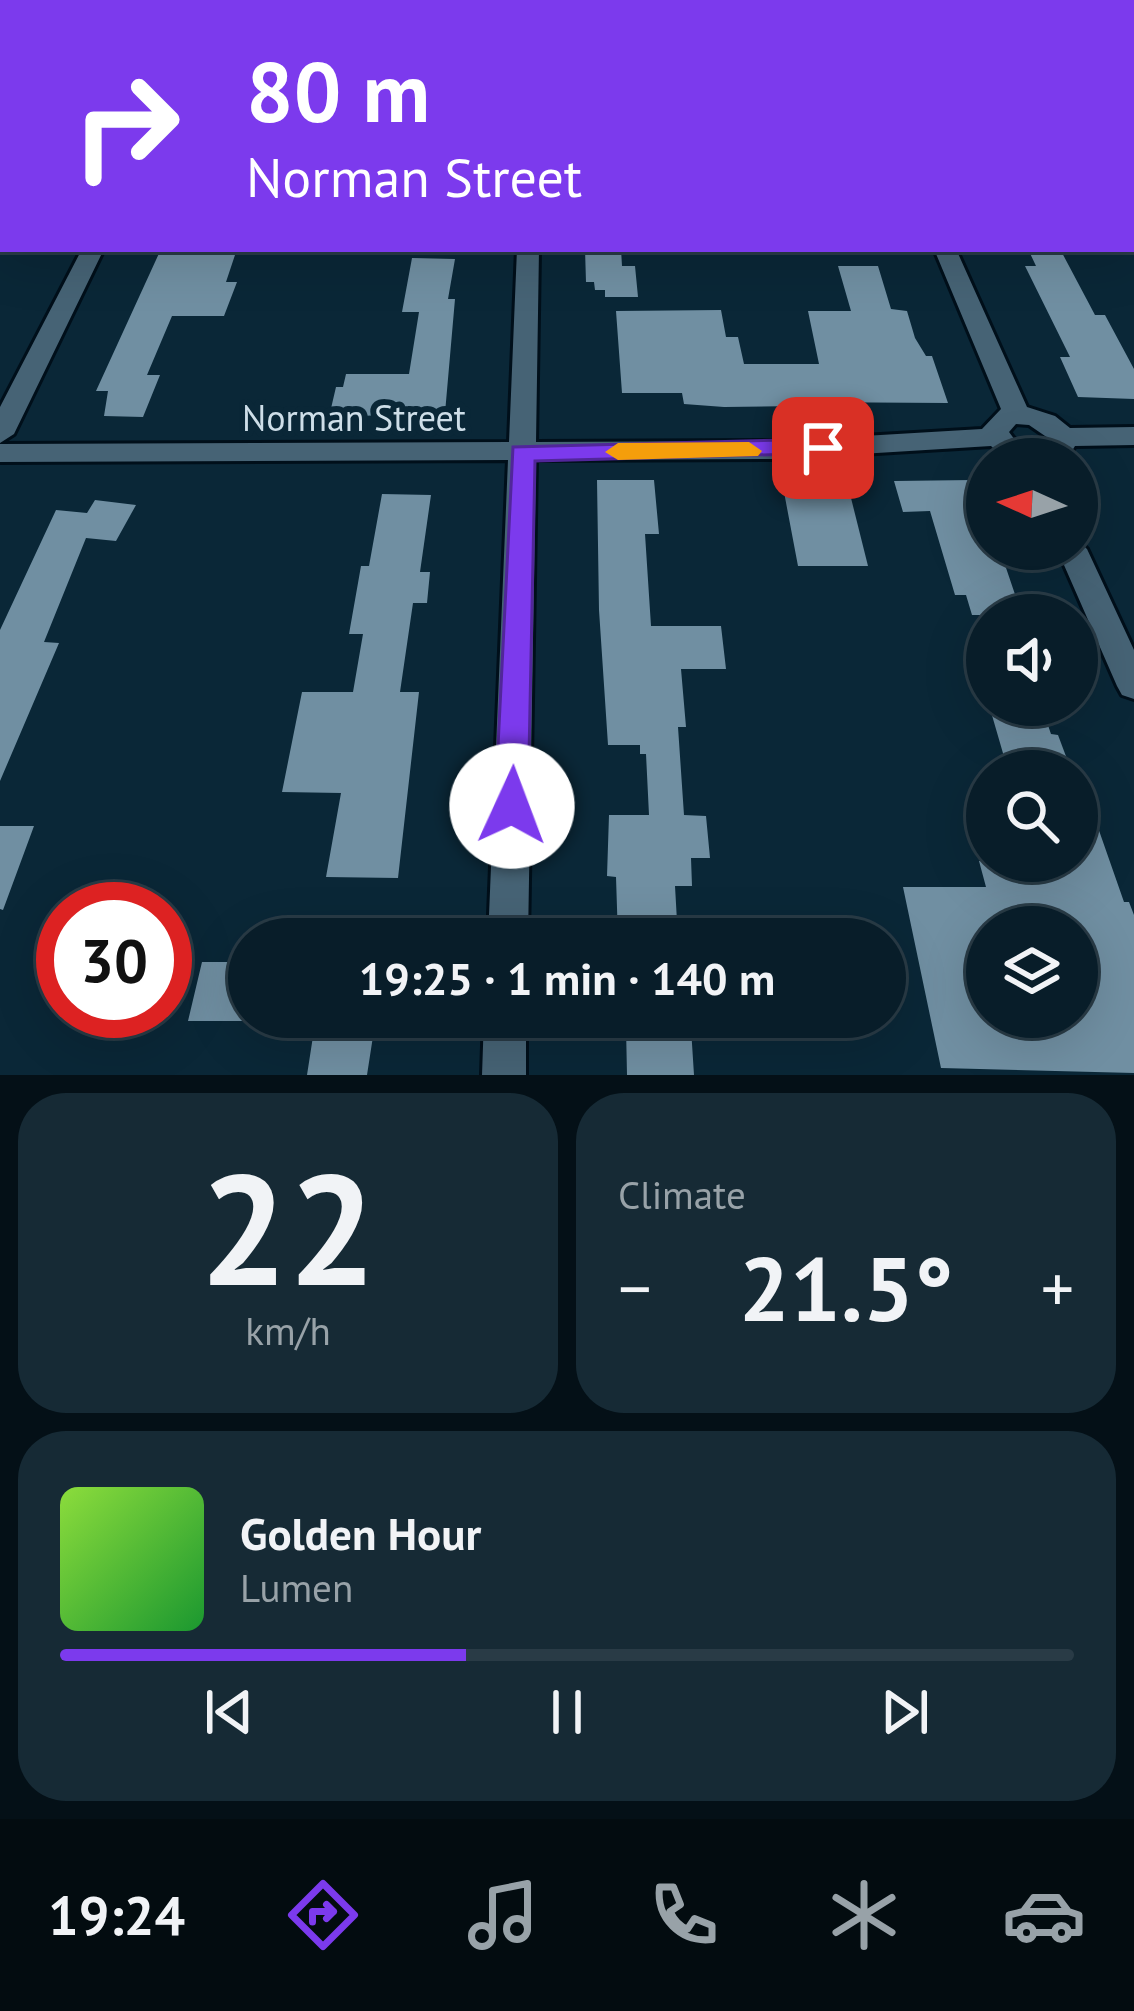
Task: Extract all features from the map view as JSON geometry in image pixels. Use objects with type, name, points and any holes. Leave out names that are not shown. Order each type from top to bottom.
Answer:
[{"type":"street","points":[[0,434],[91,252]]},
{"type":"street","points":[[509,918],[528,252]]},
{"type":"street","points":[[946,252],[1017,415]]},
{"type":"street","points":[[995,437],[995,425],[1017,415],[1039,418],[1062,437],[1134,436]]},
{"type":"street","name":"Norman Street","points":[[0,453],[779,450],[995,437]]},
{"type":"street","points":[[1082,570],[1134,686]]},
{"type":"street","points":[[504,1075],[505,1038]]},
{"type":"building","points":[[160,252],[236,252],[226,282],[237,282],[224,316],[172,316],[147,375],[160,375],[143,417],[104,416],[108,391],[96,391]]},
{"type":"building","points":[[585,252],[621,252],[622,266],[635,266],[638,297],[605,297],[605,290],[595,290],[594,282],[586,282]]},
{"type":"building","points":[[1029,252],[1062,252],[1095,315],[1105,315],[1134,369],[1134,399],[1078,397],[1060,357],[1070,357],[1025,266],[1036,266]]},
{"type":"building","points":[[412,258],[455,259],[448,299],[455,299],[445,413],[329,417],[336,387],[343,387],[346,374],[409,374],[419,312],[402,312]]},
{"type":"building","points":[[838,266],[878,266],[891,309],[907,311],[915,338],[926,356],[932,356],[948,403],[796,402],[798,406],[724,407],[684,404],[682,393],[622,393],[616,311],[721,310],[726,337],[738,337],[744,364],[819,364],[808,311],[851,311]]},
{"type":"building","points":[[597,480],[654,480],[659,534],[645,534],[651,626],[721,626],[726,669],[681,669],[686,727],[678,727],[684,815],[706,816],[710,858],[691,858],[692,886],[675,886],[677,918],[617,918],[616,877],[607,876],[609,815],[649,815],[646,754],[640,754],[640,745],[608,745]]},
{"type":"building","points":[[966,480],[966,570],[1007,570],[1015,594],[955,595],[930,511],[903,512],[894,481]]},
{"type":"building","points":[[810,486],[848,486],[868,566],[798,566],[784,492],[812,492]]},
{"type":"building","points":[[382,494],[431,495],[420,572],[430,572],[427,603],[413,603],[400,692],[419,692],[398,878],[326,877],[341,793],[282,792],[302,692],[353,692],[363,634],[349,634],[361,566],[369,566]]},
{"type":"building","points":[[95,500],[136,505],[116,541],[86,538],[44,642],[59,643],[0,781],[0,630],[56,510],[87,513]]},
{"type":"building","points":[[995,726],[1048,726],[1064,750],[1002,750]]},
{"type":"building","points":[[0,826],[34,826],[3,910],[0,909]]},
{"type":"building","points":[[1098,828],[1124,902],[1129,902],[1134,915],[1134,1073],[941,1068],[903,887],[986,887],[985,882],[1098,882]]},
{"type":"building","points":[[202,962],[228,962],[228,1021],[192,1021]]},
{"type":"building","points":[[313,1038],[373,1038],[367,1075],[307,1075]]},
{"type":"building","points":[[626,1038],[692,1038],[694,1075],[627,1075]]},
{"type":"slow traffic","points":[[618,452],[749,451]]},
{"type":"route","points":[[512,806],[522,452],[823,448]]}]
